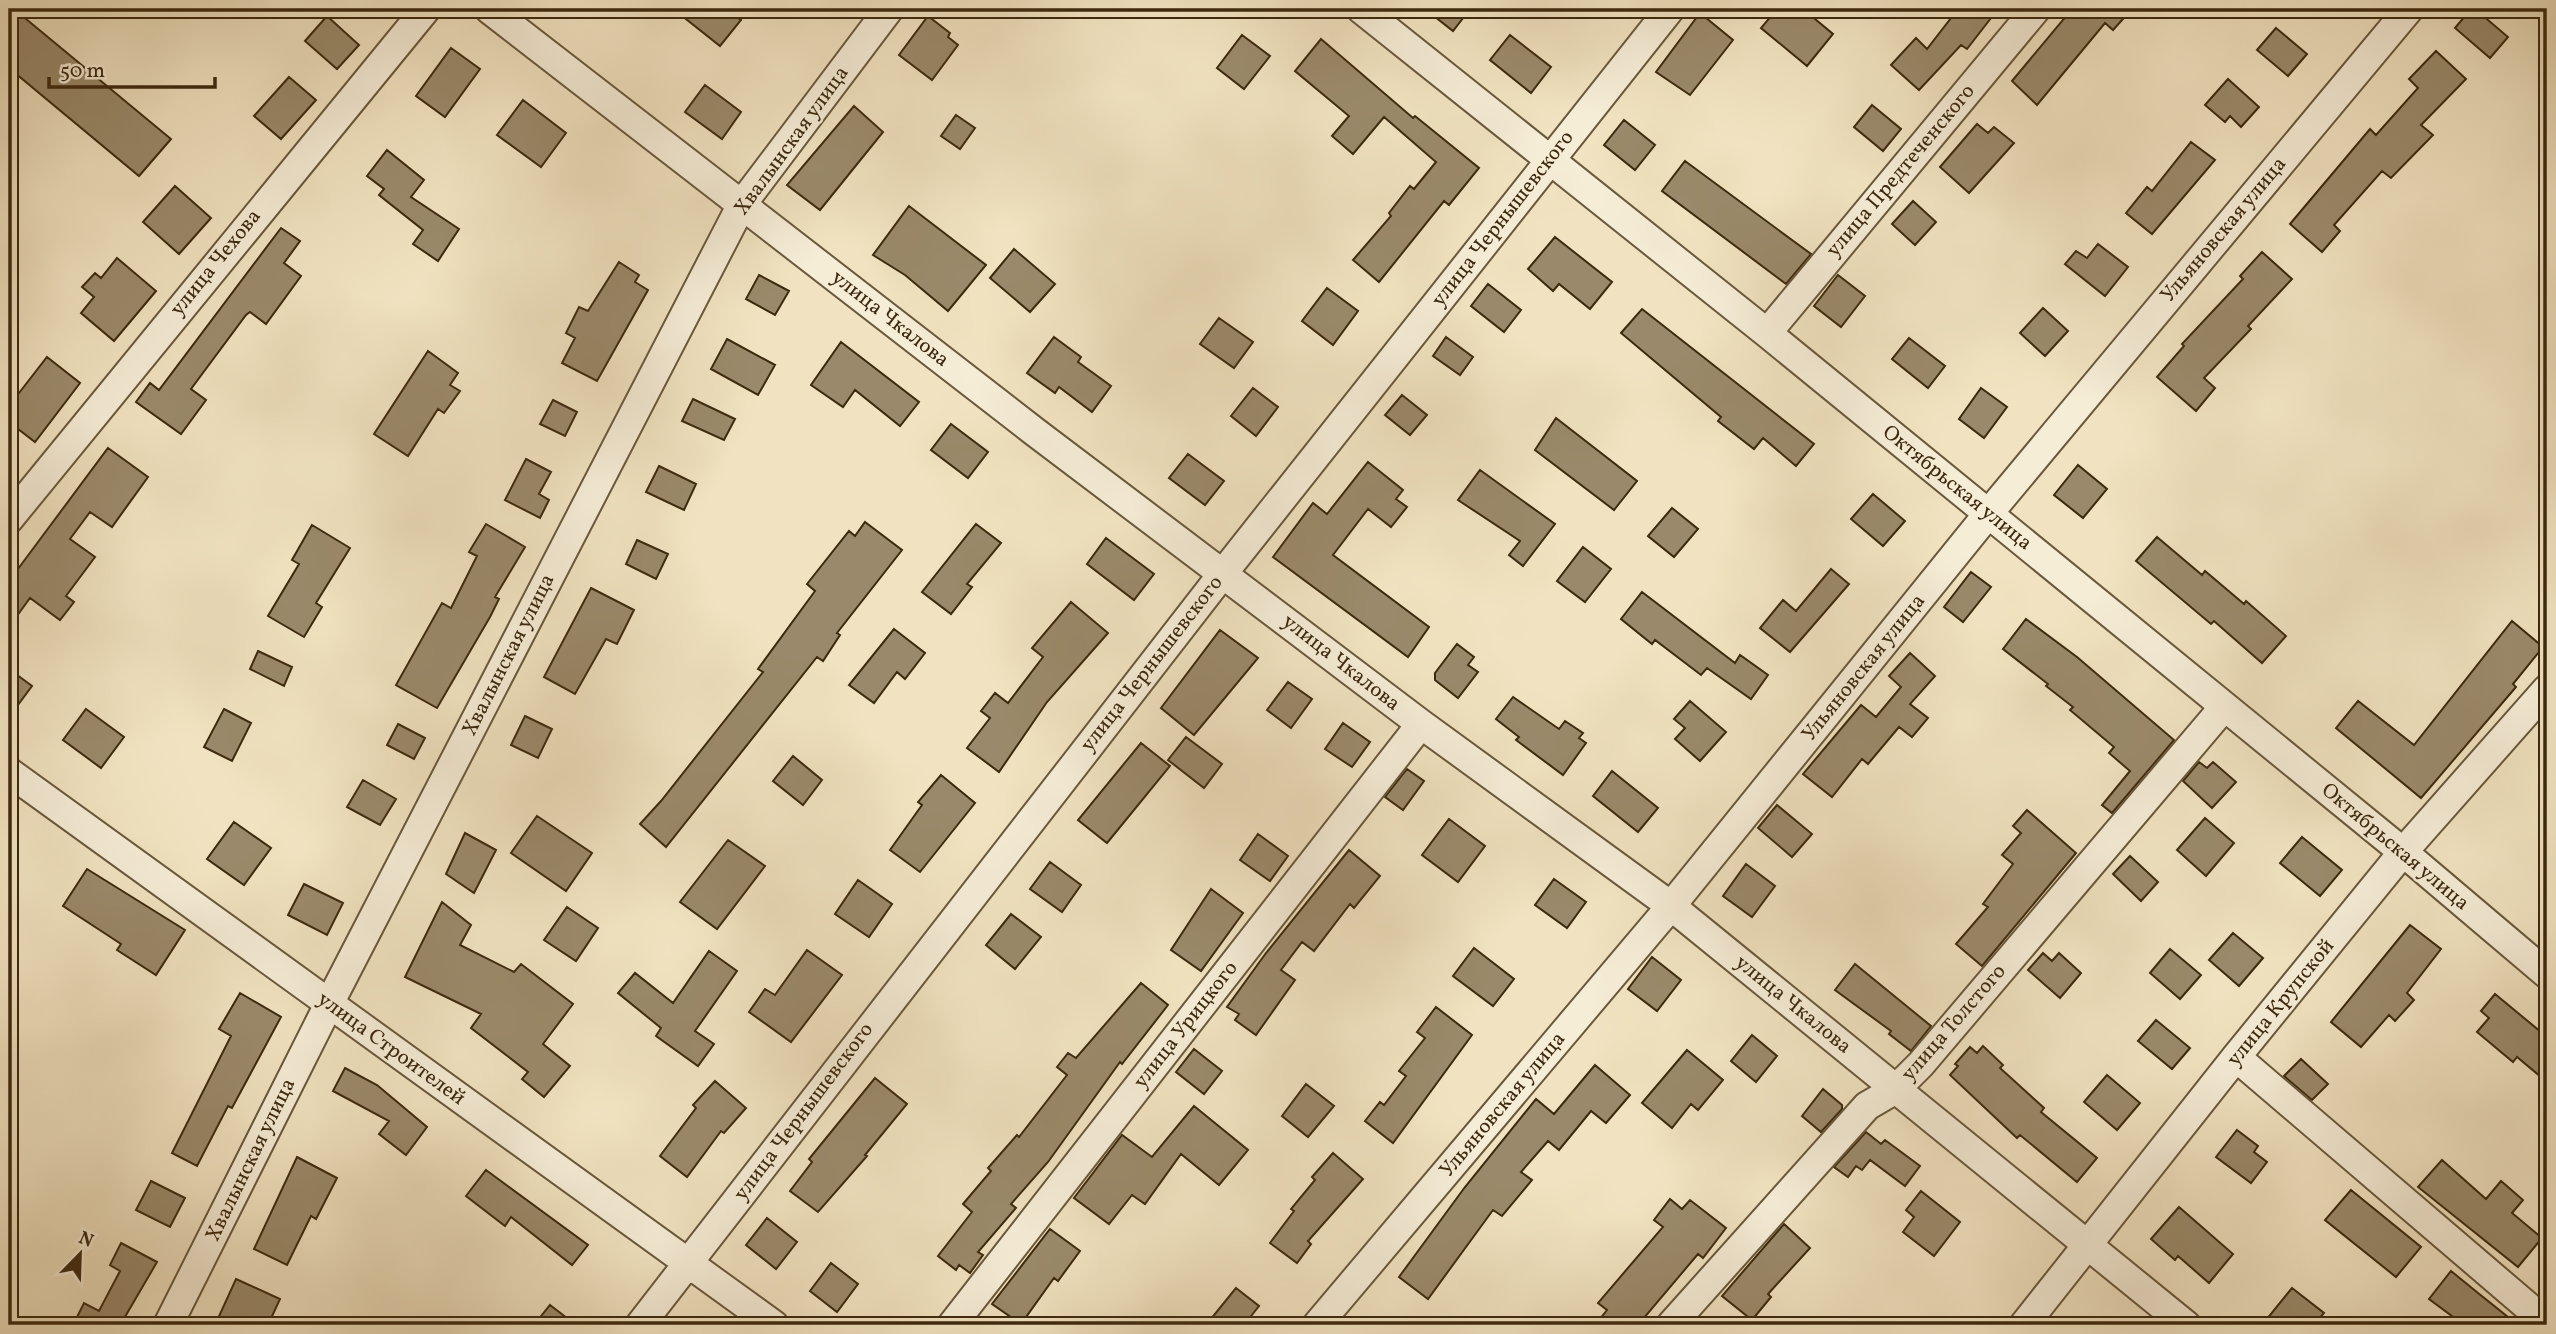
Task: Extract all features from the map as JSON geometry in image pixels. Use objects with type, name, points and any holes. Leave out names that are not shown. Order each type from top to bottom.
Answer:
[{"type":"street","name":"улица Чехова","points":[[9,519],[426,9]]},
{"type":"street","name":"улица Чкалова","points":[[489,9],[1034,432],[1224,572],[1421,724],[1671,906],[2186,1325]]},
{"type":"street","name":"Хвалынская улица","points":[[168,1325],[328,1004],[742,204],[889,9]]},
{"type":"street","name":"Октябрьская улица","points":[[1361,9],[1551,157],[2403,852],[2547,974]]},
{"type":"street","name":"улица Чернышевского","points":[[640,1325],[1224,572],[1670,9]]},
{"type":"street","name":"улица Предтеченского","points":[[1767,333],[2036,9]]},
{"type":"street","name":"Ульяновская улица","points":[[1317,1325],[1671,906],[1988,514],[2409,9]]},
{"type":"street","name":"улица Крупской","points":[[2024,1325],[2236,1057],[2403,852],[2547,689]]},
{"type":"street","name":"улица Толстого","points":[[1671,1325],[1867,1105],[1896,1089],[1921,1064],[2224,707]]},
{"type":"street","name":"улица Урицкого","points":[[952,1325],[1421,724]]},
{"type":"street","name":"улица Строителей","points":[[9,772],[774,1325]]},
{"type":"street","points":[[2236,1057],[2547,1323]]},
{"type":"building","points":[[9,9],[14,9],[171,139],[139,176],[9,68]]},
{"type":"building","points":[[694,9],[726,9],[741,20],[720,46],[686,19]]},
{"type":"building","points":[[1425,9],[1470,9],[1453,31]]},
{"type":"building","points":[[1777,9],[1803,9],[1833,34],[1807,66],[1761,28]]},
{"type":"building","points":[[1958,9],[1998,9],[1967,49],[1961,45],[1919,90],[1891,65],[1916,38],[1927,49]]},
{"type":"building","points":[[2072,9],[2132,9],[2113,30],[2105,23],[2037,105],[2012,81]]},
{"type":"building","points":[[2471,9],[2475,9],[2508,37],[2490,58],[2455,28]]},
{"type":"building","points":[[1700,13],[1733,40],[1690,95],[1656,72]]},
{"type":"building","points":[[327,16],[359,45],[337,69],[305,41]]},
{"type":"building","points":[[928,16],[950,33],[948,37],[958,45],[932,80],[899,55]]},
{"type":"building","points":[[2276,28],[2307,54],[2288,76],[2257,50]]},
{"type":"building","points":[[1242,35],[1270,56],[1244,89],[1217,68]]},
{"type":"building","points":[[1510,35],[1551,67],[1531,93],[1490,60]]},
{"type":"building","points":[[1321,39],[1413,118],[1415,116],[1479,168],[1449,205],[1444,201],[1379,282],[1353,260],[1391,216],[1389,213],[1410,186],[1414,189],[1436,162],[1384,117],[1353,154],[1332,136],[1349,116],[1295,71]]},
{"type":"building","points":[[451,48],[480,69],[445,117],[416,96]]},
{"type":"building","points":[[2436,51],[2466,79],[2421,125],[2433,135],[2391,178],[2382,171],[2334,225],[2340,231],[2322,252],[2290,224],[2370,129],[2376,135],[2418,88],[2409,79]]},
{"type":"building","points":[[289,77],[316,100],[281,139],[254,116]]},
{"type":"building","points":[[2228,79],[2259,107],[2241,127],[2230,116],[2225,122],[2205,105]]},
{"type":"building","points":[[705,85],[741,112],[722,139],[685,112]]},
{"type":"building","points":[[523,100],[566,133],[541,167],[497,135]]},
{"type":"building","points":[[1872,105],[1901,129],[1883,151],[1854,127]]},
{"type":"building","points":[[854,106],[883,132],[820,210],[787,185]]},
{"type":"building","points":[[956,115],[975,128],[960,149],[941,136]]},
{"type":"building","points":[[1624,120],[1655,145],[1635,170],[1604,145]]},
{"type":"building","points":[[1977,124],[1988,133],[1994,127],[2014,143],[1969,193],[1940,167]]},
{"type":"building","points":[[2191,142],[2215,160],[2152,234],[2126,213],[2147,187],[2152,191]]},
{"type":"building","points":[[387,150],[424,180],[411,197],[459,229],[438,261],[413,244],[423,230],[379,195],[384,189],[367,176]]},
{"type":"building","points":[[1685,161],[1811,254],[1786,284],[1662,191]]},
{"type":"building","points":[[175,186],[211,218],[179,254],[143,222]]},
{"type":"building","points":[[1913,201],[1936,222],[1915,245],[1892,224]]},
{"type":"building","points":[[909,206],[986,265],[948,311],[905,275],[873,255]]},
{"type":"building","points":[[281,228],[300,241],[284,263],[301,276],[266,324],[250,312],[246,315],[191,389],[206,400],[181,434],[136,402],[150,383],[159,390]]},
{"type":"building","points":[[1555,237],[1612,282],[1590,309],[1559,284],[1553,291],[1528,269]]},
{"type":"building","points":[[2098,244],[2128,267],[2105,296],[2065,264],[2076,251],[2087,258]]},
{"type":"building","points":[[1014,249],[1055,284],[1030,312],[990,278]]},
{"type":"building","points":[[2262,252],[2292,279],[2248,326],[2251,329],[2204,378],[2215,388],[2196,411],[2157,377],[2184,346],[2182,344],[2243,279],[2240,276]]},
{"type":"building","points":[[117,258],[156,291],[114,341],[81,313],[94,297],[82,287],[95,273],[101,278]]},
{"type":"building","points":[[619,262],[639,275],[635,282],[648,290],[597,381],[562,363],[575,338],[566,333],[579,307],[588,311]]},
{"type":"building","points":[[759,275],[789,291],[775,315],[746,299]]},
{"type":"building","points":[[1838,275],[1865,296],[1841,327],[1814,306]]},
{"type":"building","points":[[1488,284],[1521,310],[1504,332],[1471,306]]},
{"type":"building","points":[[1327,288],[1358,311],[1333,345],[1302,321]]},
{"type":"building","points":[[2043,308],[2068,331],[2045,356],[2020,333]]},
{"type":"building","points":[[1642,309],[1814,444],[1796,466],[1763,438],[1754,449],[1718,421],[1721,417],[1621,333]]},
{"type":"building","points":[[1219,318],[1253,342],[1234,368],[1200,344]]},
{"type":"building","points":[[1054,337],[1081,357],[1078,362],[1111,386],[1092,412],[1059,387],[1055,393],[1027,373]]},
{"type":"building","points":[[1446,337],[1473,357],[1460,375],[1433,356]]},
{"type":"building","points":[[1909,338],[1945,366],[1928,388],[1892,359]]},
{"type":"building","points":[[727,339],[775,365],[758,395],[711,369]]},
{"type":"building","points":[[841,342],[919,402],[900,426],[855,390],[843,407],[811,385]]},
{"type":"building","points":[[428,351],[458,373],[450,385],[460,391],[444,413],[438,409],[408,456],[374,434]]},
{"type":"building","points":[[47,357],[80,383],[35,442],[9,422],[9,386],[19,393]]},
{"type":"building","points":[[1253,388],[1278,407],[1256,436],[1231,416]]},
{"type":"building","points":[[1981,388],[2007,407],[1984,438],[1959,419]]},
{"type":"building","points":[[1402,395],[1427,415],[1410,435],[1385,415]]},
{"type":"building","points":[[693,399],[735,419],[724,440],[682,421]]},
{"type":"building","points":[[553,400],[577,412],[565,436],[540,424]]},
{"type":"building","points":[[1556,418],[1637,481],[1614,510],[1535,450]]},
{"type":"building","points":[[951,424],[988,452],[968,478],[931,450]]},
{"type":"building","points":[[108,448],[148,477],[112,527],[90,512],[70,539],[95,557],[66,596],[74,602],[60,620],[30,598],[9,627],[9,581]]},
{"type":"building","points":[[1188,454],[1224,481],[1205,505],[1169,478]]},
{"type":"building","points":[[526,459],[551,472],[539,494],[549,500],[540,518],[505,500]]},
{"type":"building","points":[[1368,462],[1403,490],[1396,499],[1407,507],[1391,527],[1368,509],[1333,555],[1429,627],[1408,657],[1273,557],[1313,503],[1327,514]]},
{"type":"building","points":[[2078,465],[2107,489],[2083,518],[2054,495]]},
{"type":"building","points":[[659,466],[696,484],[684,510],[646,492]]},
{"type":"building","points":[[1480,470],[1555,524],[1523,566],[1509,555],[1520,541],[1458,500]]},
{"type":"building","points":[[1873,494],[1905,521],[1883,546],[1851,519]]},
{"type":"building","points":[[1672,508],[1698,529],[1674,557],[1648,536]]},
{"type":"building","points":[[865,522],[902,550],[837,633],[840,635],[823,661],[817,657],[666,847],[640,824],[763,672],[758,669],[815,591],[807,584],[849,531],[855,536]]},
{"type":"building","points":[[486,524],[525,547],[495,597],[499,599],[490,617],[437,708],[396,685],[442,603],[451,608],[477,556],[469,552]]},
{"type":"building","points":[[976,524],[1001,543],[967,584],[972,587],[951,614],[922,592]]},
{"type":"building","points":[[312,525],[350,548],[316,603],[322,607],[304,637],[268,616],[299,564],[292,560]]},
{"type":"building","points":[[2157,537],[2202,575],[2205,571],[2244,604],[2246,601],[2286,636],[2262,663],[2214,621],[2211,624],[2136,561]]},
{"type":"building","points":[[1106,538],[1154,574],[1134,600],[1087,564]]},
{"type":"building","points":[[637,540],[668,554],[656,579],[626,564]]},
{"type":"building","points":[[1583,547],[1611,569],[1585,602],[1557,581]]},
{"type":"building","points":[[1831,569],[1849,584],[1790,652],[1760,628],[1783,600],[1796,611]]},
{"type":"building","points":[[1971,572],[1991,587],[1963,622],[1944,607]]},
{"type":"building","points":[[591,588],[634,610],[617,644],[606,639],[575,694],[544,677]]},
{"type":"building","points":[[1642,592],[1735,663],[1740,655],[1768,675],[1751,699],[1707,668],[1701,675],[1655,640],[1652,644],[1621,619]]},
{"type":"building","points":[[1071,602],[1108,633],[1047,702],[999,772],[967,748],[990,718],[981,711],[995,693],[1008,703],[1043,657],[1032,648]]},
{"type":"building","points":[[2026,619],[2077,657],[2174,740],[2112,813],[2102,805],[2130,771],[2109,753],[2114,747],[2070,710],[2073,707],[2003,649]]},
{"type":"building","points":[[2512,621],[2543,647],[2513,684],[2516,687],[2421,798],[2336,728],[2358,701],[2414,745]]},
{"type":"building","points":[[894,629],[925,653],[905,679],[897,672],[874,703],[849,685]]},
{"type":"building","points":[[1220,630],[1258,658],[1194,735],[1161,708]]},
{"type":"building","points":[[1457,644],[1474,657],[1468,665],[1478,672],[1458,698],[1435,680],[1435,673]]},
{"type":"building","points":[[258,651],[292,667],[284,686],[250,669]]},
{"type":"building","points":[[1910,653],[1935,676],[1910,704],[1928,718],[1912,737],[1899,727],[1868,764],[1862,759],[1832,797],[1803,774],[1861,705],[1876,717],[1901,687],[1889,676]]},
{"type":"building","points":[[9,669],[32,686],[9,717]]},
{"type":"building","points":[[1288,682],[1312,699],[1291,728],[1267,710]]},
{"type":"building","points":[[1513,697],[1559,729],[1565,721],[1583,733],[1579,738],[1586,743],[1563,775],[1516,740],[1519,737],[1496,719]]},
{"type":"building","points":[[1690,701],[1726,732],[1700,761],[1675,739],[1685,728],[1674,719]]},
{"type":"building","points":[[86,709],[124,737],[101,768],[63,740]]},
{"type":"building","points":[[224,709],[251,723],[232,761],[204,747]]},
{"type":"building","points":[[525,716],[552,729],[538,758],[511,745]]},
{"type":"building","points":[[1343,723],[1370,742],[1352,767],[1325,749]]},
{"type":"building","points":[[398,724],[425,738],[414,759],[387,745]]},
{"type":"building","points":[[1186,737],[1222,764],[1204,788],[1168,760]]},
{"type":"building","points":[[1141,743],[1170,766],[1107,843],[1078,820]]},
{"type":"building","points":[[793,756],[822,780],[803,805],[773,781]]},
{"type":"building","points":[[2199,762],[2207,768],[2213,762],[2236,782],[2212,808],[2183,781]]},
{"type":"building","points":[[1407,769],[1424,781],[1403,810],[1385,797]]},
{"type":"building","points":[[1612,771],[1658,808],[1638,832],[1593,796]]},
{"type":"building","points":[[941,775],[975,803],[920,872],[890,850],[922,805],[918,802]]},
{"type":"building","points":[[363,780],[396,799],[380,825],[347,807]]},
{"type":"building","points":[[1777,805],[1812,834],[1792,857],[1758,828]]},
{"type":"building","points":[[2027,810],[2076,853],[1982,966],[1956,944],[1988,907],[1983,904],[2013,864],[2002,855],[2021,833],[2013,826]]},
{"type":"building","points":[[537,816],[592,853],[566,891],[511,853]]},
{"type":"building","points":[[2205,818],[2234,843],[2206,876],[2177,850]]},
{"type":"building","points":[[1449,819],[1485,846],[1458,882],[1422,855]]},
{"type":"building","points":[[234,822],[271,848],[244,885],[207,859]]},
{"type":"building","points":[[465,833],[496,850],[474,893],[446,874]]},
{"type":"building","points":[[1258,834],[1288,856],[1270,881],[1240,860]]},
{"type":"building","points":[[2302,837],[2342,870],[2320,896],[2280,863]]},
{"type":"building","points":[[728,840],[765,866],[717,929],[680,902]]},
{"type":"building","points":[[1349,850],[1380,876],[1354,908],[1350,904],[1314,951],[1302,942],[1281,970],[1295,980],[1256,1035],[1235,1020],[1239,1014],[1227,1007],[1266,953]]},
{"type":"building","points":[[2130,856],[2158,882],[2141,901],[2113,874]]},
{"type":"building","points":[[1050,862],[1081,885],[1062,912],[1030,889]]},
{"type":"building","points":[[1746,864],[1775,886],[1752,917],[1723,896]]},
{"type":"building","points":[[87,869],[185,930],[156,975],[117,950],[121,944],[63,906]]},
{"type":"building","points":[[1554,879],[1586,902],[1567,928],[1535,905]]},
{"type":"building","points":[[858,880],[892,904],[869,937],[835,914]]},
{"type":"building","points":[[304,884],[343,903],[327,935],[288,915]]},
{"type":"building","points":[[1211,889],[1243,913],[1201,971],[1171,950]]},
{"type":"building","points":[[442,902],[471,925],[460,945],[514,972],[521,964],[573,1004],[543,1044],[570,1066],[544,1097],[522,1079],[528,1072],[471,1028],[481,1014],[405,977]]},
{"type":"building","points":[[567,907],[598,928],[576,961],[544,940]]},
{"type":"building","points":[[1011,914],[1041,937],[1015,969],[986,945]]},
{"type":"building","points":[[2410,925],[2441,949],[2407,993],[2414,1000],[2395,1021],[2389,1015],[2361,1047],[2331,1022]]},
{"type":"building","points":[[2233,933],[2263,958],[2239,986],[2209,960]]},
{"type":"building","points":[[1474,948],[1514,979],[1493,1006],[1453,976]]},
{"type":"building","points":[[2170,949],[2201,975],[2180,999],[2150,973]]},
{"type":"building","points":[[807,950],[842,975],[791,1042],[749,1012],[765,989],[775,995]]},
{"type":"building","points":[[709,951],[737,971],[695,1031],[714,1044],[698,1066],[656,1036],[661,1028],[618,993],[635,973],[673,1003]]},
{"type":"building","points":[[2043,953],[2052,961],[2059,953],[2081,973],[2060,998],[2028,970]]},
{"type":"building","points":[[1652,957],[1681,980],[1657,1011],[1628,989]]},
{"type":"building","points":[[1855,964],[1931,1026],[1911,1051],[1889,1034],[1891,1031],[1835,990]]},
{"type":"building","points":[[1141,983],[1168,1005],[1122,1064],[1120,1062],[1048,1162],[1011,1204],[1016,1208],[978,1252],[983,1255],[970,1273],[959,1265],[956,1270],[938,1256],[972,1212],[963,1204],[991,1171],[988,1168],[1017,1135],[1019,1137],[1067,1075],[1057,1067],[1068,1053],[1076,1058]]},
{"type":"building","points":[[240,993],[281,1017],[232,1108],[228,1106],[197,1166],[172,1153],[231,1036],[219,1029]]},
{"type":"building","points":[[2495,994],[2547,1037],[2547,1082],[2517,1057],[2513,1062],[2477,1032],[2489,1018],[2481,1011]]},
{"type":"building","points":[[1436,1007],[1472,1035],[1393,1143],[1365,1121],[1380,1102],[1384,1105],[1406,1076],[1399,1071],[1425,1038],[1417,1032]]},
{"type":"building","points":[[2156,1020],[2190,1048],[2172,1069],[2138,1041]]},
{"type":"building","points":[[1752,1035],[1777,1056],[1756,1082],[1731,1061]]},
{"type":"building","points":[[1983,1046],[2003,1065],[2000,1068],[2044,1108],[2041,1112],[2097,1158],[2077,1182],[2020,1135],[2017,1138],[1950,1075],[1958,1066],[1955,1064],[1970,1047],[1977,1053]]},
{"type":"building","points":[[1194,1049],[1222,1071],[1204,1094],[1176,1072]]},
{"type":"building","points":[[1687,1050],[1723,1080],[1698,1110],[1691,1104],[1672,1128],[1642,1103]]},
{"type":"building","points":[[2301,1059],[2328,1084],[2312,1100],[2284,1076]]},
{"type":"building","points":[[1595,1065],[1630,1095],[1606,1123],[1591,1111],[1559,1150],[1548,1141],[1521,1172],[1532,1180],[1502,1216],[1493,1210],[1428,1299],[1399,1277],[1465,1187],[1536,1099],[1554,1114]]},
{"type":"building","points":[[345,1068],[377,1085],[427,1127],[406,1155],[379,1134],[389,1121],[333,1091]]},
{"type":"building","points":[[2107,1075],[2140,1103],[2117,1130],[2084,1102]]},
{"type":"building","points":[[875,1078],[907,1104],[865,1155],[867,1156],[818,1212],[790,1191],[812,1162],[809,1159]]},
{"type":"building","points":[[715,1081],[746,1108],[724,1133],[721,1131],[687,1177],[660,1156],[696,1108],[693,1105]]},
{"type":"building","points":[[1306,1084],[1334,1106],[1308,1137],[1282,1116]]},
{"type":"building","points":[[1823,1089],[1842,1105],[1842,1109],[1821,1132],[1802,1116]]},
{"type":"building","points":[[1194,1106],[1248,1150],[1219,1185],[1181,1154],[1145,1204],[1132,1195],[1109,1224],[1074,1198],[1122,1135],[1152,1157]]},
{"type":"building","points":[[2237,1130],[2258,1146],[2254,1152],[2267,1162],[2251,1183],[2216,1157]]},
{"type":"building","points":[[1866,1132],[1881,1144],[1885,1140],[1920,1166],[1905,1186],[1870,1160],[1862,1170],[1856,1166],[1848,1177],[1834,1167]]},
{"type":"building","points":[[1333,1153],[1363,1179],[1308,1241],[1311,1244],[1297,1263],[1270,1243],[1294,1211],[1291,1209],[1315,1180],[1312,1177]]},
{"type":"building","points":[[297,1157],[337,1178],[316,1219],[311,1216],[287,1265],[254,1249]]},
{"type":"building","points":[[2442,1160],[2486,1199],[2501,1181],[2523,1200],[2512,1213],[2542,1238],[2518,1267],[2418,1187]]},
{"type":"building","points":[[486,1170],[588,1245],[572,1265],[511,1217],[505,1226],[466,1196]]},
{"type":"building","points":[[151,1181],[185,1198],[170,1227],[136,1210]]},
{"type":"building","points":[[2351,1190],[2421,1247],[2396,1277],[2325,1220]]},
{"type":"building","points":[[1921,1191],[1960,1222],[1934,1256],[1903,1232],[1914,1217],[1906,1210]]},
{"type":"building","points":[[1670,1199],[1682,1209],[1690,1200],[1726,1228],[1703,1258],[1698,1254],[1638,1325],[1595,1325],[1607,1310],[1598,1303],[1663,1227],[1654,1220]]},
{"type":"building","points":[[2179,1207],[2233,1254],[2209,1283],[2178,1256],[2175,1260],[2151,1239]]},
{"type":"building","points":[[767,1218],[797,1242],[776,1269],[746,1245]]},
{"type":"building","points":[[1784,1224],[1810,1248],[1768,1294],[1771,1297],[1752,1320],[1722,1296]]},
{"type":"building","points":[[1050,1229],[1080,1251],[1058,1281],[1054,1278],[1021,1324],[992,1304]]},
{"type":"building","points":[[121,1243],[157,1262],[122,1322],[127,1325],[73,1325],[84,1303],[99,1311],[120,1271],[110,1265]]},
{"type":"building","points":[[831,1263],[858,1284],[837,1312],[810,1291]]},
{"type":"building","points":[[2451,1271],[2518,1325],[2464,1325],[2429,1299]]},
{"type":"building","points":[[236,1279],[280,1299],[268,1325],[215,1325]]},
{"type":"building","points":[[1236,1288],[1259,1306],[1244,1325],[1206,1325]]},
{"type":"building","points":[[2292,1288],[2324,1313],[2314,1325],[2262,1325]]},
{"type":"building","points":[[550,1305],[576,1325],[534,1325]]}]
